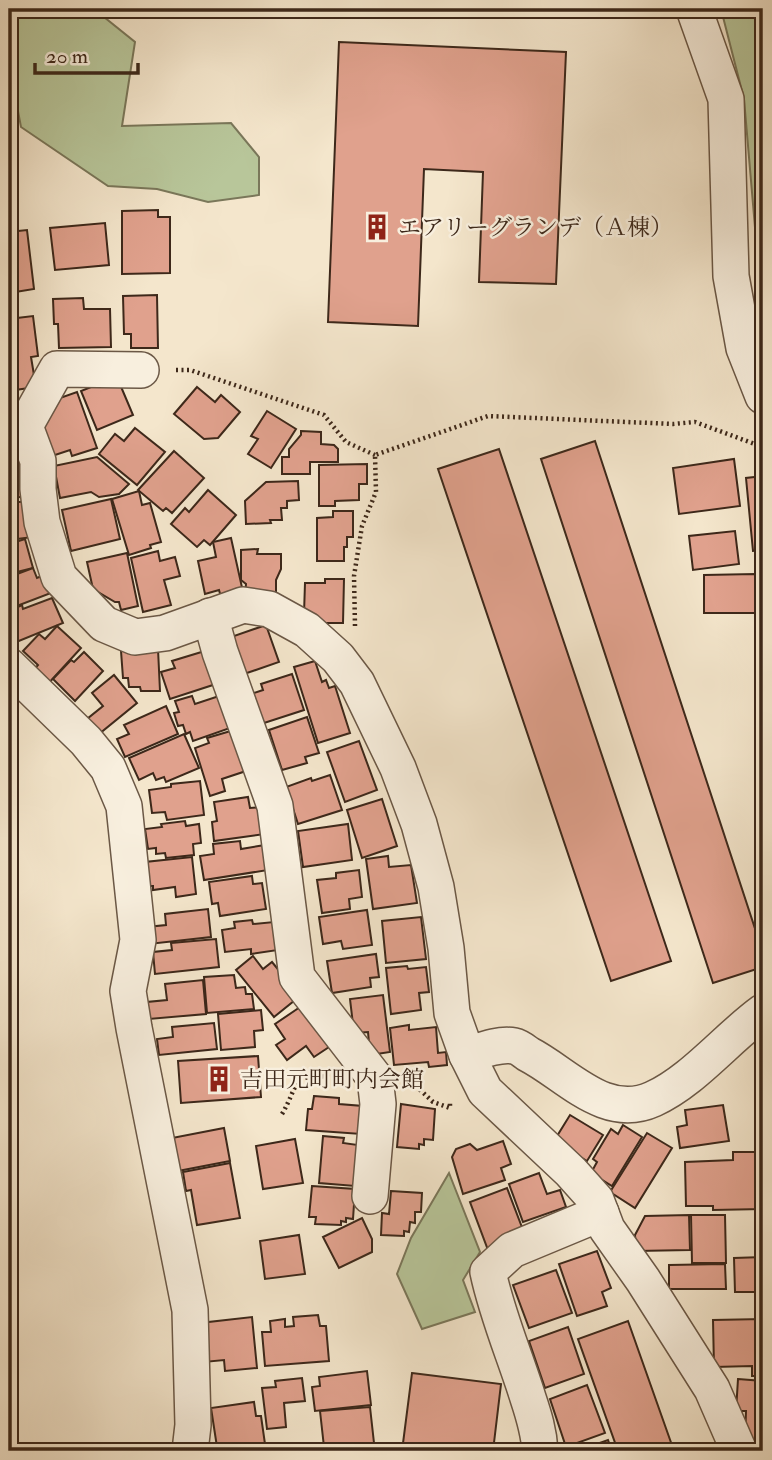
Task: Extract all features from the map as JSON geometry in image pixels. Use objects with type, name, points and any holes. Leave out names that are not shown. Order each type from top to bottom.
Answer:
[{"type":"street","points":[[694,9],[726,99],[731,276],[744,348],[763,396]]},
{"type":"street","points":[[141,370],[57,369],[17,421],[38,461],[38,489],[43,522],[59,577],[104,625],[135,638],[165,633],[243,605],[269,609],[307,631],[338,659],[357,683],[398,768],[418,824],[436,887],[446,948],[452,1013],[467,1055],[485,1091],[571,1172],[596,1200],[607,1229],[643,1280],[712,1389],[740,1451]]},
{"type":"street","points":[[210,616],[220,652],[275,806],[297,977],[375,1078],[378,1104],[370,1196]]},
{"type":"street","points":[[9,666],[86,741],[108,768],[124,806],[138,940],[128,990],[190,1310],[193,1425],[190,1451]]},
{"type":"street","points":[[467,1055],[490,1048],[513,1046],[596,1098],[626,1105],[652,1100],[675,1086],[763,1012]]},
{"type":"street","points":[[540,1451],[539,1435],[494,1299],[488,1272],[512,1250],[601,1213]]},
{"type":"path","points":[[141,370],[190,370],[324,415],[345,442],[375,455],[488,416],[673,424],[695,422],[763,447]]},
{"type":"path","points":[[356,629],[354,576],[362,526],[376,492],[375,455]]},
{"type":"path","points":[[282,1114],[298,1081],[308,1075],[332,1077]]},
{"type":"green space","points":[[9,9],[94,9],[135,42],[122,126],[231,123],[259,157],[259,195],[208,202],[157,189],[108,186],[21,127],[9,64]]},
{"type":"green space","points":[[721,9],[763,9],[763,239],[756,239],[744,99]]},
{"type":"green space","points":[[449,1173],[480,1252],[463,1280],[475,1312],[422,1329],[397,1274],[411,1238]]},
{"type":"building","name":"エアリーグランデ（Ａ棟）","points":[[339,42],[566,52],[556,284],[479,282],[483,172],[424,169],[418,326],[328,322]]},
{"type":"building","points":[[158,210],[158,217],[170,217],[170,273],[122,274],[122,211]]},
{"type":"building","points":[[105,223],[109,265],[55,270],[50,228]]},
{"type":"building","points":[[27,230],[34,289],[9,293],[9,232]]},
{"type":"building","points":[[157,295],[158,348],[131,348],[131,334],[124,334],[123,296]]},
{"type":"building","points":[[83,298],[84,309],[110,309],[111,347],[59,348],[53,299]]},
{"type":"building","points":[[33,316],[38,356],[31,357],[36,387],[15,390],[12,368],[9,369],[9,319]]},
{"type":"building","points":[[119,382],[133,415],[97,430],[81,391],[101,383]]},
{"type":"building","points":[[197,387],[215,402],[221,395],[240,412],[218,438],[204,439],[174,414]]},
{"type":"building","points":[[77,392],[97,448],[72,456],[70,450],[49,457],[40,432],[57,399]]},
{"type":"building","points":[[267,411],[296,429],[271,468],[248,454],[258,439],[251,436]]},
{"type":"building","points":[[135,428],[165,452],[137,485],[99,454],[115,434],[124,441]]},
{"type":"building","points":[[301,431],[321,432],[321,444],[334,445],[338,449],[338,462],[310,462],[310,474],[282,474],[282,457],[289,457],[289,449],[301,435]]},
{"type":"building","points":[[18,435],[31,495],[9,499],[9,437]]},
{"type":"building","points":[[595,441],[763,953],[763,967],[713,983],[541,459]]},
{"type":"building","points":[[499,449],[671,961],[611,981],[438,469]]},
{"type":"building","points":[[174,451],[204,478],[172,513],[166,508],[163,511],[138,490]]},
{"type":"building","points":[[97,457],[129,484],[119,494],[99,497],[91,492],[60,498],[54,466]]},
{"type":"building","points":[[734,459],[740,506],[679,514],[673,468]]},
{"type":"building","points":[[367,464],[367,484],[359,484],[359,500],[335,501],[335,506],[319,506],[319,465]]},
{"type":"building","points":[[763,476],[763,550],[753,551],[746,478]]},
{"type":"building","points":[[298,481],[299,500],[287,501],[287,508],[281,508],[282,520],[246,524],[245,501],[266,482]]},
{"type":"building","points":[[208,490],[236,515],[210,545],[204,540],[197,547],[171,524],[185,508],[189,512]]},
{"type":"building","points":[[139,491],[142,505],[150,503],[161,542],[129,555],[112,499]]},
{"type":"building","points":[[111,499],[120,539],[71,551],[62,510]]},
{"type":"building","points":[[29,501],[33,537],[9,540],[9,503]]},
{"type":"building","points":[[333,511],[353,511],[353,537],[347,537],[344,561],[317,561],[317,518],[333,517]]},
{"type":"building","points":[[735,531],[739,564],[693,570],[689,536]]},
{"type":"building","points":[[231,538],[243,592],[221,597],[219,590],[205,594],[198,561],[216,557],[213,542]]},
{"type":"building","points":[[25,539],[33,568],[9,574],[9,544]]},
{"type":"building","points":[[258,549],[257,554],[281,554],[276,593],[245,596],[246,584],[241,580],[241,550]]},
{"type":"building","points":[[158,551],[160,561],[175,557],[180,576],[164,580],[171,605],[143,612],[131,558]]},
{"type":"building","points":[[127,553],[138,606],[121,610],[119,602],[93,589],[87,562]]},
{"type":"building","points":[[33,568],[37,578],[44,575],[51,593],[9,609],[9,577]]},
{"type":"building","points":[[755,574],[755,613],[704,613],[704,575]]},
{"type":"building","points":[[325,579],[344,579],[343,623],[314,623],[315,614],[304,614],[305,583],[325,583]]},
{"type":"building","points":[[52,598],[63,623],[9,645],[9,611],[22,605],[23,609]]},
{"type":"building","points":[[266,625],[279,662],[244,674],[231,637]]},
{"type":"building","points":[[57,626],[81,648],[46,686],[31,673],[38,665],[23,651],[39,634],[45,639]]},
{"type":"building","points":[[158,649],[160,691],[141,691],[140,687],[129,687],[128,678],[123,678],[121,651]]},
{"type":"building","points":[[208,650],[219,683],[170,699],[161,672],[175,668],[172,661]]},
{"type":"building","points":[[84,652],[103,671],[75,701],[53,679],[71,660],[74,662]]},
{"type":"building","points":[[315,661],[322,682],[326,680],[329,688],[335,686],[350,733],[318,743],[294,667]]},
{"type":"building","points":[[292,674],[304,710],[261,724],[251,694],[263,690],[261,684]]},
{"type":"building","points":[[114,675],[137,703],[99,734],[87,719],[103,706],[92,693]]},
{"type":"building","points":[[222,695],[233,727],[193,741],[190,732],[186,734],[183,725],[178,726],[174,713],[179,712],[175,701],[192,696],[195,704]]},
{"type":"building","points":[[166,706],[178,734],[125,757],[117,739],[129,734],[124,725]]},
{"type":"building","points":[[307,717],[319,753],[305,757],[307,763],[282,770],[269,730]]},
{"type":"building","points":[[234,730],[246,771],[222,779],[225,791],[210,796],[195,748],[209,743],[207,738]]},
{"type":"building","points":[[184,734],[199,768],[166,782],[164,777],[156,780],[153,773],[139,780],[129,758]]},
{"type":"building","points":[[359,741],[377,790],[345,802],[327,752]]},
{"type":"building","points":[[330,775],[342,810],[298,824],[286,787],[311,778],[312,781]]},
{"type":"building","points":[[200,781],[204,815],[167,820],[165,812],[152,813],[149,790]]},
{"type":"building","points":[[248,797],[250,808],[262,807],[265,834],[214,841],[212,822],[217,821],[214,802]]},
{"type":"building","points":[[382,799],[397,846],[362,858],[347,810]]},
{"type":"building","points":[[185,821],[186,826],[199,824],[201,843],[193,844],[194,855],[166,858],[165,853],[156,854],[156,848],[148,849],[145,829]]},
{"type":"building","points":[[348,824],[352,860],[303,867],[298,831]]},
{"type":"building","points":[[240,841],[241,849],[265,845],[268,870],[204,880],[200,856],[214,854],[213,844]]},
{"type":"building","points":[[388,856],[389,867],[411,865],[417,903],[373,909],[366,859]]},
{"type":"building","points":[[192,857],[196,894],[176,897],[175,887],[153,890],[153,886],[147,886],[145,862]]},
{"type":"building","points":[[359,870],[362,897],[349,899],[350,909],[322,913],[317,880],[336,878],[336,873]]},
{"type":"building","points":[[252,876],[253,884],[262,883],[266,909],[220,916],[218,903],[212,904],[209,882]]},
{"type":"building","points":[[208,909],[211,937],[149,944],[147,927],[166,925],[165,914]]},
{"type":"building","points":[[367,910],[372,945],[343,949],[341,941],[323,944],[319,917]]},
{"type":"building","points":[[421,917],[426,959],[386,963],[382,921]]},
{"type":"building","points":[[252,920],[253,924],[274,922],[278,950],[251,954],[251,949],[225,952],[222,930],[235,928],[234,922]]},
{"type":"building","points":[[216,939],[219,967],[155,974],[153,952],[172,950],[171,943]]},
{"type":"building","points":[[376,954],[379,977],[370,978],[371,987],[332,993],[327,961]]},
{"type":"building","points":[[253,956],[263,969],[272,962],[300,996],[274,1017],[236,970]]},
{"type":"building","points":[[407,966],[408,969],[426,967],[429,992],[419,993],[421,1010],[391,1014],[386,968]]},
{"type":"building","points":[[234,975],[236,988],[245,987],[246,994],[252,994],[254,1009],[207,1013],[204,977]]},
{"type":"building","points":[[203,980],[206,1014],[149,1019],[147,1002],[167,1000],[165,984]]},
{"type":"building","points":[[383,995],[390,1052],[370,1055],[368,1032],[354,1033],[350,999]]},
{"type":"building","points":[[303,1005],[332,1045],[314,1057],[306,1046],[287,1060],[276,1045],[285,1039],[275,1024]]},
{"type":"building","points":[[261,1010],[263,1030],[254,1031],[255,1047],[221,1050],[218,1014]]},
{"type":"building","points":[[214,1023],[217,1049],[159,1055],[157,1039],[173,1037],[172,1027]]},
{"type":"building","points":[[409,1025],[409,1030],[436,1027],[438,1053],[446,1052],[447,1065],[429,1067],[428,1062],[394,1065],[390,1028]]},
{"type":"building","name":"吉田元町町内会館","points":[[258,1056],[261,1097],[181,1103],[178,1061]]},
{"type":"building","points":[[314,1096],[339,1098],[339,1104],[363,1106],[361,1134],[306,1130],[308,1109],[312,1109]]},
{"type":"building","points":[[401,1104],[435,1109],[433,1140],[424,1139],[424,1145],[419,1144],[419,1149],[397,1147]]},
{"type":"building","points":[[723,1105],[729,1141],[680,1148],[677,1127],[687,1125],[685,1110]]},
{"type":"building","points":[[570,1115],[603,1135],[587,1161],[554,1141]]},
{"type":"building","points":[[623,1125],[642,1137],[612,1186],[591,1173],[597,1162],[593,1159],[611,1129],[618,1134]]},
{"type":"building","points":[[224,1128],[230,1161],[178,1171],[172,1138]]},
{"type":"building","points":[[647,1133],[672,1148],[635,1208],[610,1192]]},
{"type":"building","points":[[323,1136],[344,1138],[343,1143],[358,1145],[355,1186],[319,1183]]},
{"type":"building","points":[[295,1139],[303,1183],[263,1189],[256,1146]]},
{"type":"building","points":[[503,1141],[511,1164],[501,1168],[505,1180],[463,1194],[452,1157],[456,1149],[470,1144],[477,1150]]},
{"type":"building","points":[[733,1152],[763,1152],[763,1209],[713,1210],[713,1206],[686,1206],[685,1162],[733,1160]]},
{"type":"building","points":[[230,1163],[240,1218],[197,1225],[191,1190],[186,1191],[183,1172]]},
{"type":"building","points":[[539,1173],[547,1194],[560,1190],[566,1207],[523,1222],[509,1184]]},
{"type":"building","points":[[312,1186],[355,1189],[353,1219],[346,1218],[346,1222],[341,1221],[341,1225],[315,1224],[316,1217],[309,1217]]},
{"type":"building","points":[[507,1188],[523,1230],[488,1250],[470,1202]]},
{"type":"building","points":[[391,1191],[422,1193],[421,1212],[415,1212],[415,1223],[410,1222],[409,1232],[404,1231],[404,1236],[381,1235],[382,1213],[389,1214]]},
{"type":"building","points":[[689,1215],[690,1250],[636,1251],[635,1235],[645,1216]]},
{"type":"building","points":[[691,1215],[725,1215],[726,1263],[692,1263]]},
{"type":"building","points":[[362,1218],[372,1239],[372,1252],[339,1268],[323,1237]]},
{"type":"building","points":[[299,1235],[305,1274],[265,1279],[260,1241]]},
{"type":"building","points":[[597,1251],[611,1288],[602,1292],[607,1306],[577,1316],[559,1264]]},
{"type":"building","points":[[763,1257],[763,1292],[735,1292],[734,1258]]},
{"type":"building","points":[[725,1264],[726,1289],[669,1289],[669,1265]]},
{"type":"building","points":[[556,1270],[572,1313],[529,1328],[513,1285]]},
{"type":"building","points":[[318,1315],[320,1326],[326,1326],[329,1361],[265,1366],[262,1332],[271,1332],[270,1321],[285,1319],[285,1327],[294,1326],[293,1317]]},
{"type":"building","points":[[252,1317],[257,1368],[225,1371],[224,1360],[204,1362],[200,1323]]},
{"type":"building","points":[[763,1319],[763,1376],[752,1376],[752,1366],[714,1367],[713,1320]]},
{"type":"building","points":[[628,1321],[674,1451],[618,1451],[578,1339]]},
{"type":"building","points":[[568,1327],[584,1374],[545,1388],[529,1341]]},
{"type":"building","points":[[367,1371],[371,1405],[315,1411],[312,1387],[320,1386],[319,1377]]},
{"type":"building","points":[[412,1373],[501,1384],[493,1451],[402,1451]]},
{"type":"building","points":[[302,1378],[305,1401],[284,1403],[286,1427],[267,1429],[262,1388],[276,1387],[275,1381]]},
{"type":"building","points":[[738,1379],[763,1381],[763,1442],[745,1441],[746,1411],[736,1411]]},
{"type":"building","points":[[587,1385],[605,1433],[566,1447],[550,1399]]},
{"type":"building","points":[[254,1402],[256,1416],[261,1416],[266,1451],[222,1451],[221,1446],[217,1447],[211,1408]]},
{"type":"building","points":[[370,1407],[374,1443],[324,1447],[320,1411]]},
{"type":"building","points":[[608,1440],[612,1451],[577,1451]]},
{"type":"place","name":"エアリーグランデ（Ａ棟）","points":[[377,227]]},
{"type":"place","name":"吉田元町町内会館","points":[[219,1079]]}]
